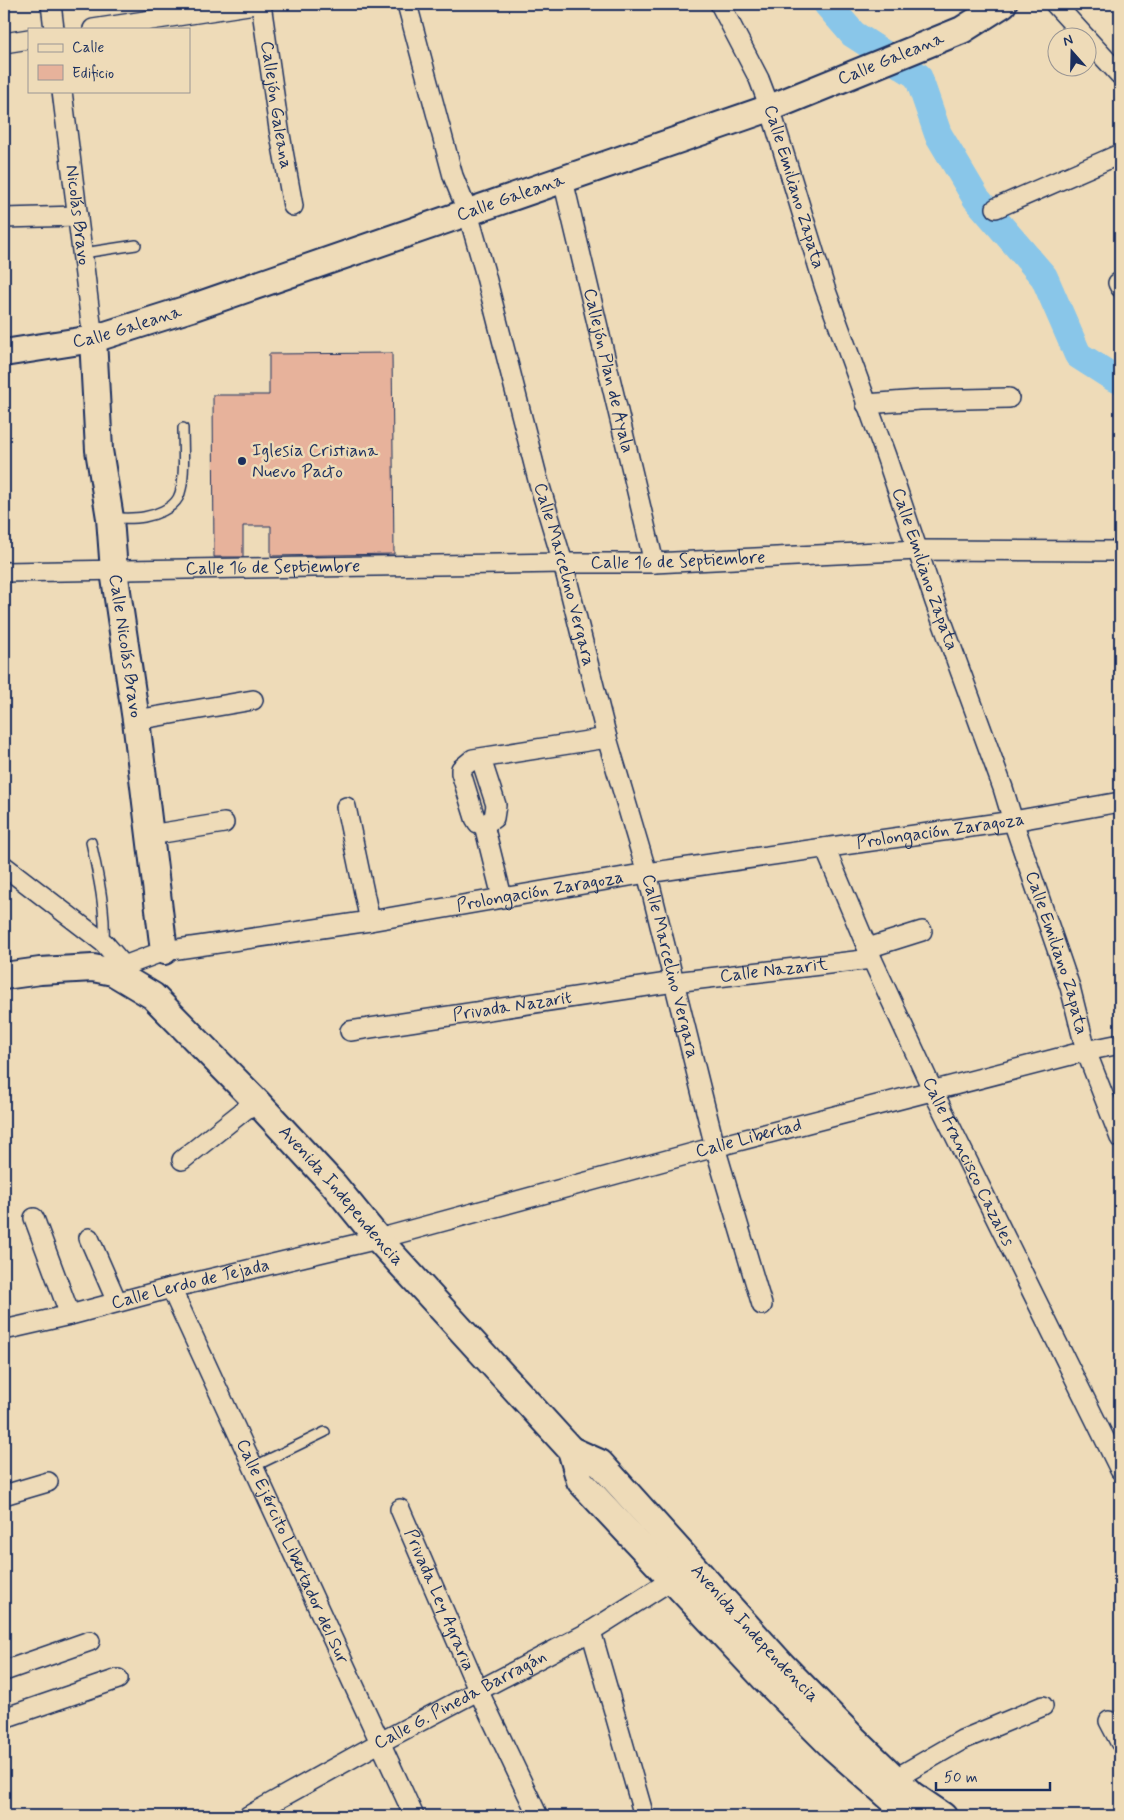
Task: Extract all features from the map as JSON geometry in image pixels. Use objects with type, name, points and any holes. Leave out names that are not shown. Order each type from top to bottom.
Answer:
[{"type":"main road","name":"Calle Galeana","points":[[4,353],[93,339],[191,308],[770,108],[962,30],[1003,4]]},
{"type":"main road","name":"Calle Nicolás Bravo","points":[[93,339],[99,450],[110,518],[114,571],[136,720],[164,951]]},
{"type":"main road","points":[[4,976],[40,971],[110,968]]},
{"type":"main road","name":"Avenida Independencia","points":[[110,968],[153,996],[256,1101],[334,1185],[378,1239],[571,1450],[580,1481],[683,1572],[774,1672],[834,1747],[905,1799],[943,1816]]},
{"type":"street","points":[[51,4],[54,28]]},
{"type":"street","points":[[99,28],[255,4]]},
{"type":"street","name":"Callejón Galeana","points":[[261,4],[292,206]]},
{"type":"street","name":"Calle Marcelino Vergara","points":[[407,4],[454,176],[468,213],[538,480],[563,563],[607,738],[647,873],[715,1147],[762,1305]]},
{"type":"street","name":"Calle Emiliano Zapata","points":[[720,4],[759,79],[770,108],[825,288],[1003,788],[1070,987],[1086,1051],[1120,1138]]},
{"type":"street","points":[[1055,4],[1077,28]]},
{"type":"street","points":[[4,43],[28,39]]},
{"type":"street","points":[[1096,49],[1120,75]]},
{"type":"street","name":"Nicolás Bravo","points":[[62,92],[93,339]]},
{"type":"street","points":[[996,208],[1120,154]]},
{"type":"street","name":"Callejón Plan de Ayala","points":[[563,180],[654,563]]},
{"type":"street","points":[[4,218],[78,216]]},
{"type":"street","points":[[866,404],[920,400],[1009,398]]},
{"type":"street","name":"Calle 16 de Septiembre","points":[[4,572],[654,563],[918,550],[1120,551]]},
{"type":"street","points":[[136,720],[253,700]]},
{"type":"street","points":[[502,897],[487,823],[496,814],[496,805],[477,759],[607,738]]},
{"type":"street","name":"Prolongación Zaragoza","points":[[110,968],[164,951],[370,921],[647,873],[1013,821],[1120,802]]},
{"type":"street","points":[[346,807],[370,921]]},
{"type":"street","points":[[150,835],[224,822]]},
{"type":"street","name":"Calle Francisco Cazales","points":[[825,848],[870,953],[933,1091],[1120,1470]]},
{"type":"street","name":"Avenida Independencia","points":[[4,866],[104,943],[110,968]]},
{"type":"street","name":"Calle Nazarit","points":[[674,982],[870,953],[922,931]]},
{"type":"street","name":"Privada Nazarit","points":[[350,1031],[674,982]]},
{"type":"street","name":"Calle Libertad","points":[[378,1239],[715,1147],[1086,1051],[1120,1044]]},
{"type":"street","points":[[182,1160],[256,1101]]},
{"type":"street","points":[[34,1218],[70,1315]]},
{"type":"street","points":[[89,1238],[117,1302]]},
{"type":"street","name":"Calle Lerdo de Tejada","points":[[4,1330],[70,1315],[170,1288],[378,1239]]},
{"type":"street","name":"Calle Ejército Libertador del Sur","points":[[170,1288],[414,1816]]},
{"type":"street","points":[[4,1495],[48,1482]]},
{"type":"street","name":"Privada Ley Agraria","points":[[400,1509],[478,1690],[538,1816]]},
{"type":"street","name":"Calle G. Pineda Barragán","points":[[248,1816],[478,1690],[592,1631],[683,1572]]},
{"type":"street","points":[[592,1631],[644,1816]]},
{"type":"street","points":[[4,1671],[90,1642]]},
{"type":"street","points":[[4,1718],[118,1679]]},
{"type":"street","points":[[905,1799],[962,1740],[1043,1706]]},
{"type":"street","points":[[1109,1722],[1120,1742]]},
{"type":"lane","points":[[82,253],[136,245]]},
{"type":"lane","points":[[110,518],[143,518],[158,513],[178,499],[183,477],[183,428]]},
{"type":"lane","points":[[91,842],[103,902],[104,943]]},
{"type":"lane","points":[[253,1467],[325,1432]]},
{"type":"building","points":[[392,353],[394,554],[271,556],[271,526],[243,526],[243,557],[214,557],[213,395],[269,395],[269,354]]},
{"type":"waterway","points":[[827,4],[853,34],[918,76],[938,134],[976,198],[1044,277],[1078,355],[1120,380]]},
{"type":"place","name":"Iglesia Cristiana Nuevo Pacto","points":[[242,461]]}]
